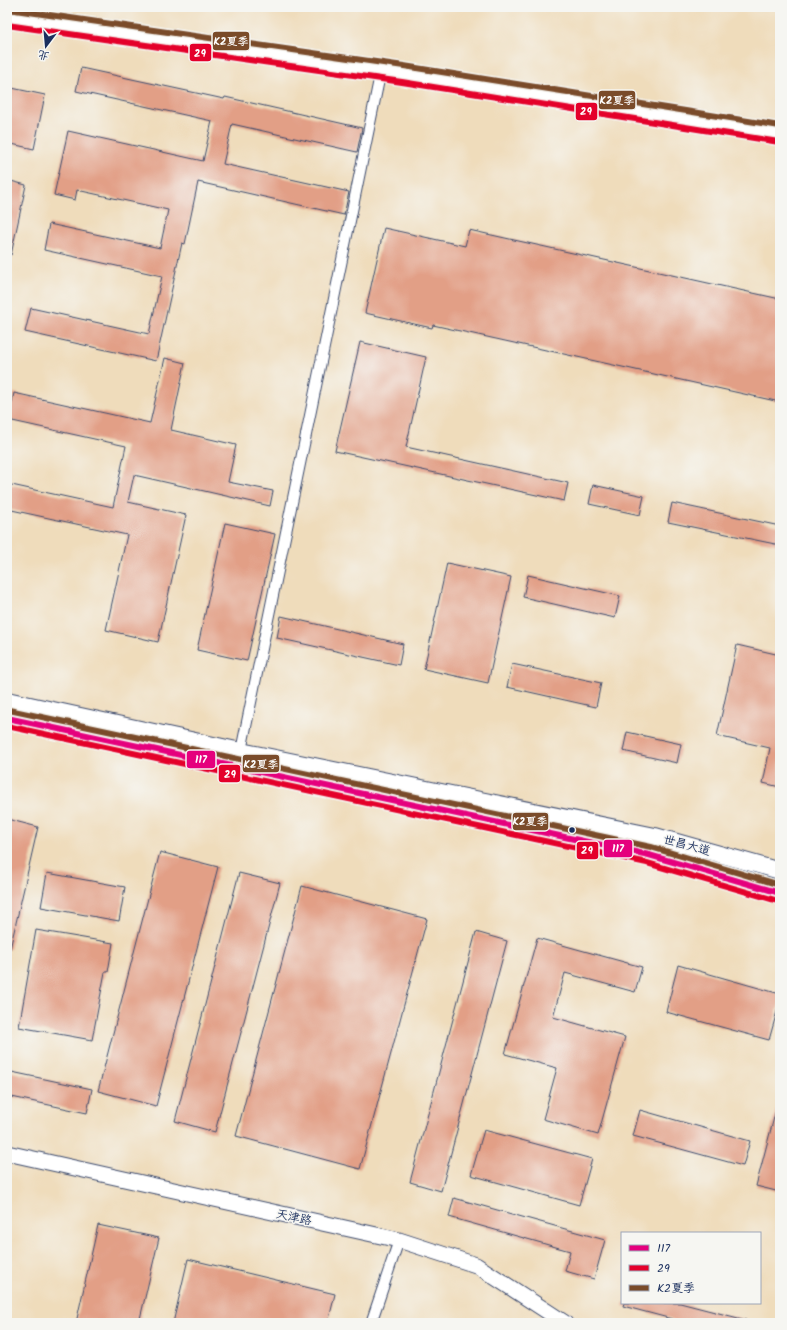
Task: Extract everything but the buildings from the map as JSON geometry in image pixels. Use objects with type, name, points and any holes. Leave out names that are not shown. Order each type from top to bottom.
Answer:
[{"type":"main road","points":[[7,17],[381,70],[780,134]]},
{"type":"main road","name":"世昌大道","points":[[7,700],[241,751],[655,836],[780,870]]},
{"type":"main road","name":"世昌大道","points":[[7,718],[649,855],[780,893]]},
{"type":"main road","name":"天津路","points":[[7,1153],[399,1240],[476,1265],[565,1323]]},
{"type":"street","points":[[241,751],[381,70]]},
{"type":"street","points":[[371,1323],[399,1240]]},
{"type":"transit line","name":"K2夏季","points":[[8,9],[404,66],[780,126]]},
{"type":"transit line","name":"29","points":[[7,25],[402,82],[779,142]]},
{"type":"transit line","name":"K2夏季","points":[[9,710],[651,847],[780,885]]},
{"type":"transit line","name":"117","points":[[7,718],[649,855],[780,893]]},
{"type":"transit line","name":"29","points":[[7,726],[647,863],[778,901]]}]
